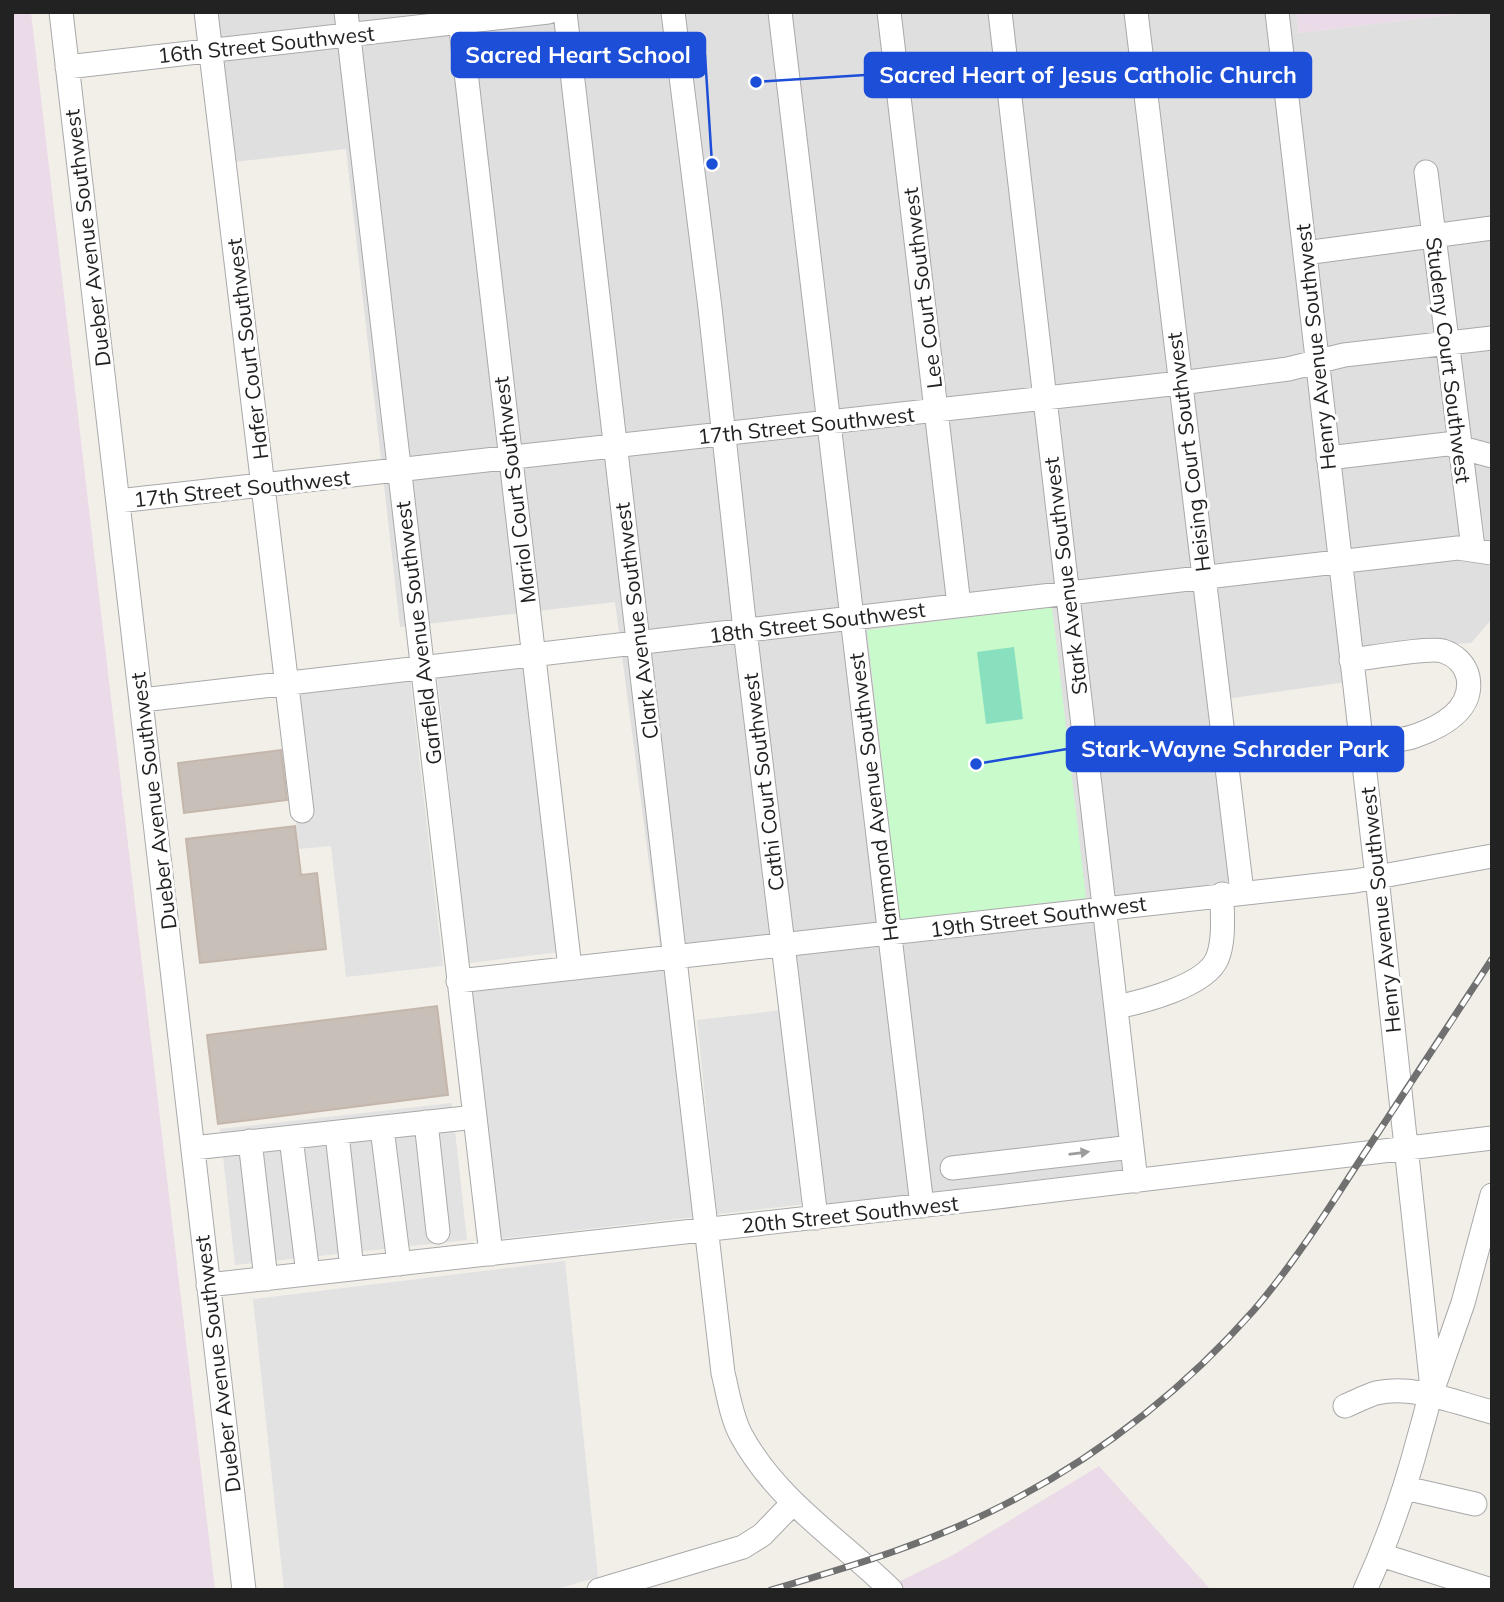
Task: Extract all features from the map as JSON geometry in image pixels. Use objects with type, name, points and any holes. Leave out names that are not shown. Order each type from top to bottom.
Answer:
[{"type":"street","name":"Dueber Avenue Southwest","points":[[61,12],[244,1590]]},
{"type":"street","name":"Hafer Court Southwest","points":[[206,12],[302,811]]},
{"type":"street","name":"16th Street Southwest","points":[[68,67],[211,51],[347,24],[548,12]]},
{"type":"street","name":"Clark Avenue Southwest","points":[[565,12],[723,1373],[731,1408],[741,1434],[793,1503],[891,1590]]},
{"type":"street","name":"Cathi Court Southwest","points":[[673,12],[816,1218]]},
{"type":"street","name":"Hammond Avenue Southwest","points":[[780,12],[922,1206]]},
{"type":"street","name":"Lee Court Southwest","points":[[889,12],[959,605]]},
{"type":"street","name":"Stark Avenue Southwest","points":[[1000,12],[1136,1181]]},
{"type":"street","name":"Heising Court Southwest","points":[[1116,1007],[1142,1002],[1200,977],[1216,961],[1232,893],[1203,577],[1136,12]]},
{"type":"street","name":"Henry Avenue Southwest","points":[[1277,12],[1430,1361],[1430,1396],[1405,1488],[1381,1555],[1364,1590]]},
{"type":"street","name":"Mariol Court Southwest","points":[[460,17],[509,459],[570,968]]},
{"type":"street","name":"Garfield Avenue Southwest","points":[[347,24],[491,1254]]},
{"type":"street","name":"Studeny Court Southwest","points":[[1426,172],[1460,447],[1482,550]]},
{"type":"street","points":[[1305,253],[1492,228]]},
{"type":"street","name":"17th Street Southwest","points":[[118,501],[936,412],[1288,369],[1345,355],[1492,338]]},
{"type":"street","points":[[1328,458],[1447,444],[1492,456]]},
{"type":"street","name":"18th Street Southwest","points":[[142,700],[1340,561],[1458,548],[1482,550]]},
{"type":"street","points":[[1351,660],[1436,650],[1450,654],[1460,662],[1468,679],[1468,695],[1450,719],[1413,737],[1361,743]]},
{"type":"street","name":"19th Street Southwest","points":[[458,981],[1377,877],[1492,856]]},
{"type":"street","points":[[193,1148],[475,1117]]},
{"type":"street","points":[[426,1122],[438,1232]]},
{"type":"street","points":[[382,1128],[399,1264]]},
{"type":"street","points":[[337,1133],[352,1269]]},
{"type":"street","points":[[291,1138],[308,1274]]},
{"type":"street","name":"20th Street Southwest","points":[[208,1285],[922,1206],[1492,1138]]},
{"type":"street","points":[[250,1142],[266,1279]]},
{"type":"street","points":[[952,1168],[1132,1147]]},
{"type":"street","points":[[985,1164],[989,1198]]},
{"type":"street","points":[[1430,1396],[1463,1303],[1492,1195]]},
{"type":"street","points":[[1345,1406],[1386,1392],[1412,1392],[1492,1412]]},
{"type":"street","points":[[1405,1488],[1475,1504]]},
{"type":"street","points":[[599,1590],[743,1547],[762,1535],[793,1503]]},
{"type":"street","points":[[1381,1555],[1491,1590]]},
{"type":"shaded area","points":[[12,12],[31,12],[215,1590],[12,1590]]},
{"type":"shaded area","points":[[206,12],[1296,12],[1299,33],[1492,12],[1492,619],[1471,643],[1359,650],[1361,680],[1226,699],[1251,900],[1116,912],[1140,1168],[825,1204],[792,952],[660,947],[615,602],[400,627],[346,149],[225,163]]},
{"type":"shaded area","points":[[1296,12],[1474,12],[1299,33]]},
{"type":"shaded area","points":[[528,664],[560,952],[469,963],[437,674]]},
{"type":"shaded area","points":[[410,678],[443,966],[346,977],[331,846],[299,849],[281,692]]},
{"type":"shaded area","points":[[665,964],[694,1217],[498,1239],[469,986]]},
{"type":"shaded area","points":[[784,1010],[805,1204],[717,1214],[697,1020]]},
{"type":"shaded area","points":[[452,1103],[467,1240],[235,1265],[220,1129]]},
{"type":"shaded area","points":[[565,1261],[598,1577],[554,1590],[284,1590],[253,1299]]},
{"type":"shaded area","points":[[1099,1466],[1211,1590],[882,1590],[953,1555]]},
{"type":"green space","points":[[1052,607],[1086,898],[900,920],[867,630]]},
{"type":"green space","points":[[1014,647],[1023,719],[986,724],[977,652]]},
{"type":"building","points":[[281,750],[287,800],[184,813],[178,763]]},
{"type":"building","points":[[295,826],[301,875],[317,873],[326,949],[200,963],[186,839]]},
{"type":"building","points":[[437,1006],[448,1095],[218,1124],[207,1035]]},
{"type":"railway","points":[[771,1590],[928,1539],[989,1512],[1052,1479],[1084,1458],[1174,1390],[1229,1338],[1284,1273],[1492,959]]},
{"type":"place","name":"Sacred Heart of Jesus Catholic Church","points":[[756,82]]},
{"type":"place","name":"Sacred Heart School","points":[[712,164]]},
{"type":"place","name":"Stark-Wayne Schrader Park","points":[[976,764]]}]
